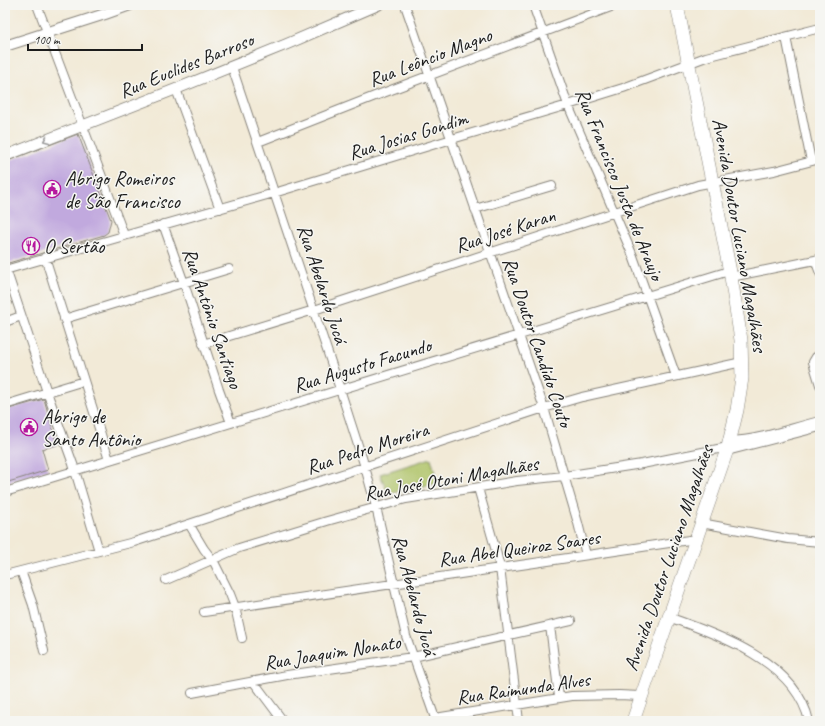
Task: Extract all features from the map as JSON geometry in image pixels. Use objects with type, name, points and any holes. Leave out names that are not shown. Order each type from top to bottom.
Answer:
[{"type":"main road","name":"Avenida Doutor Luciano Magalhães","points":[[633,721],[640,696],[728,446],[737,410],[742,378],[741,340],[730,274],[677,5]]},
{"type":"street","points":[[37,5],[124,235]]},
{"type":"street","points":[[5,46],[130,5]]},
{"type":"street","name":"Rua Euclides Barroso","points":[[5,156],[232,67],[378,5]]},
{"type":"street","name":"Rua Doutor Candido Couto","points":[[405,5],[520,335],[544,408],[586,555]]},
{"type":"street","name":"Rua Francisco Justa de Araujo","points":[[533,5],[568,105],[614,212],[647,295],[676,376]]},
{"type":"street","name":"Rua Leôncio Magno","points":[[258,142],[616,5]]},
{"type":"street","name":"Rua Josias Gondim","points":[[5,270],[45,257],[220,209],[568,105],[623,88],[689,63],[735,49],[820,28]]},
{"type":"street","points":[[786,37],[811,161]]},
{"type":"street","name":"Rua Abelardo Jucá","points":[[232,67],[365,467],[376,507],[404,629],[435,719]]},
{"type":"street","points":[[176,89],[220,209]]},
{"type":"street","name":"Rua José Karan","points":[[203,344],[314,310],[614,212],[712,182],[760,174],[820,158]]},
{"type":"street","points":[[475,209],[552,186]]},
{"type":"street","name":"Rua Antônio Santiago","points":[[163,224],[231,423]]},
{"type":"street","points":[[45,257],[109,460]]},
{"type":"street","points":[[818,259],[820,273]]},
{"type":"street","name":"Rua Augusto Facundo","points":[[5,492],[647,295],[730,274],[818,259]]},
{"type":"street","points":[[64,319],[229,269]]},
{"type":"street","points":[[5,270],[46,392],[75,470],[98,551]]},
{"type":"street","points":[[5,322],[21,316]]},
{"type":"street","points":[[820,355],[816,357],[813,362],[820,385]]},
{"type":"street","name":"Rua Pedro Moreira","points":[[5,575],[134,542],[544,408],[582,397],[742,362]]},
{"type":"street","points":[[5,405],[84,381]]},
{"type":"street","points":[[728,446],[820,421]]},
{"type":"street","points":[[728,446],[820,427]]},
{"type":"street","name":"Rua José Otoni Magalhães","points":[[166,580],[239,548],[406,499],[642,464],[728,446]]},
{"type":"street","points":[[478,488],[500,568],[519,721]]},
{"type":"street","points":[[701,523],[788,539],[820,542]]},
{"type":"street","points":[[189,524],[212,559],[235,607],[242,638]]},
{"type":"street","name":"Rua Abel Queiroz Soares","points":[[204,612],[696,539]]},
{"type":"street","points":[[21,571],[33,605],[44,651]]},
{"type":"street","points":[[668,617],[701,628],[734,643],[770,666],[788,682],[801,699],[809,721]]},
{"type":"street","name":"Rua Joaquim Nonato","points":[[192,693],[253,681],[413,657],[571,621]]},
{"type":"street","points":[[550,626],[560,697]]},
{"type":"street","points":[[253,681],[283,721]]},
{"type":"street","name":"Rua Raimunda Alves","points":[[435,719],[560,697],[586,694],[640,696]]},
{"type":"green space","points":[[431,458],[438,483],[388,494],[380,474]]},
{"type":"building","name":"Abrigo Romeiros de São Francisco","points":[[78,134],[111,220],[108,232],[104,235],[5,264],[5,162]]},
{"type":"building","name":"Abrigo de Santo Antônio","points":[[44,399],[57,445],[42,449],[48,470],[5,483],[5,410]]},
{"type":"place","name":"Abrigo Romeiros de São Francisco","points":[[52,189]]},
{"type":"place","name":"O Sertão","points":[[31,246]]},
{"type":"place","name":"Abrigo de Santo Antônio","points":[[29,427]]}]
